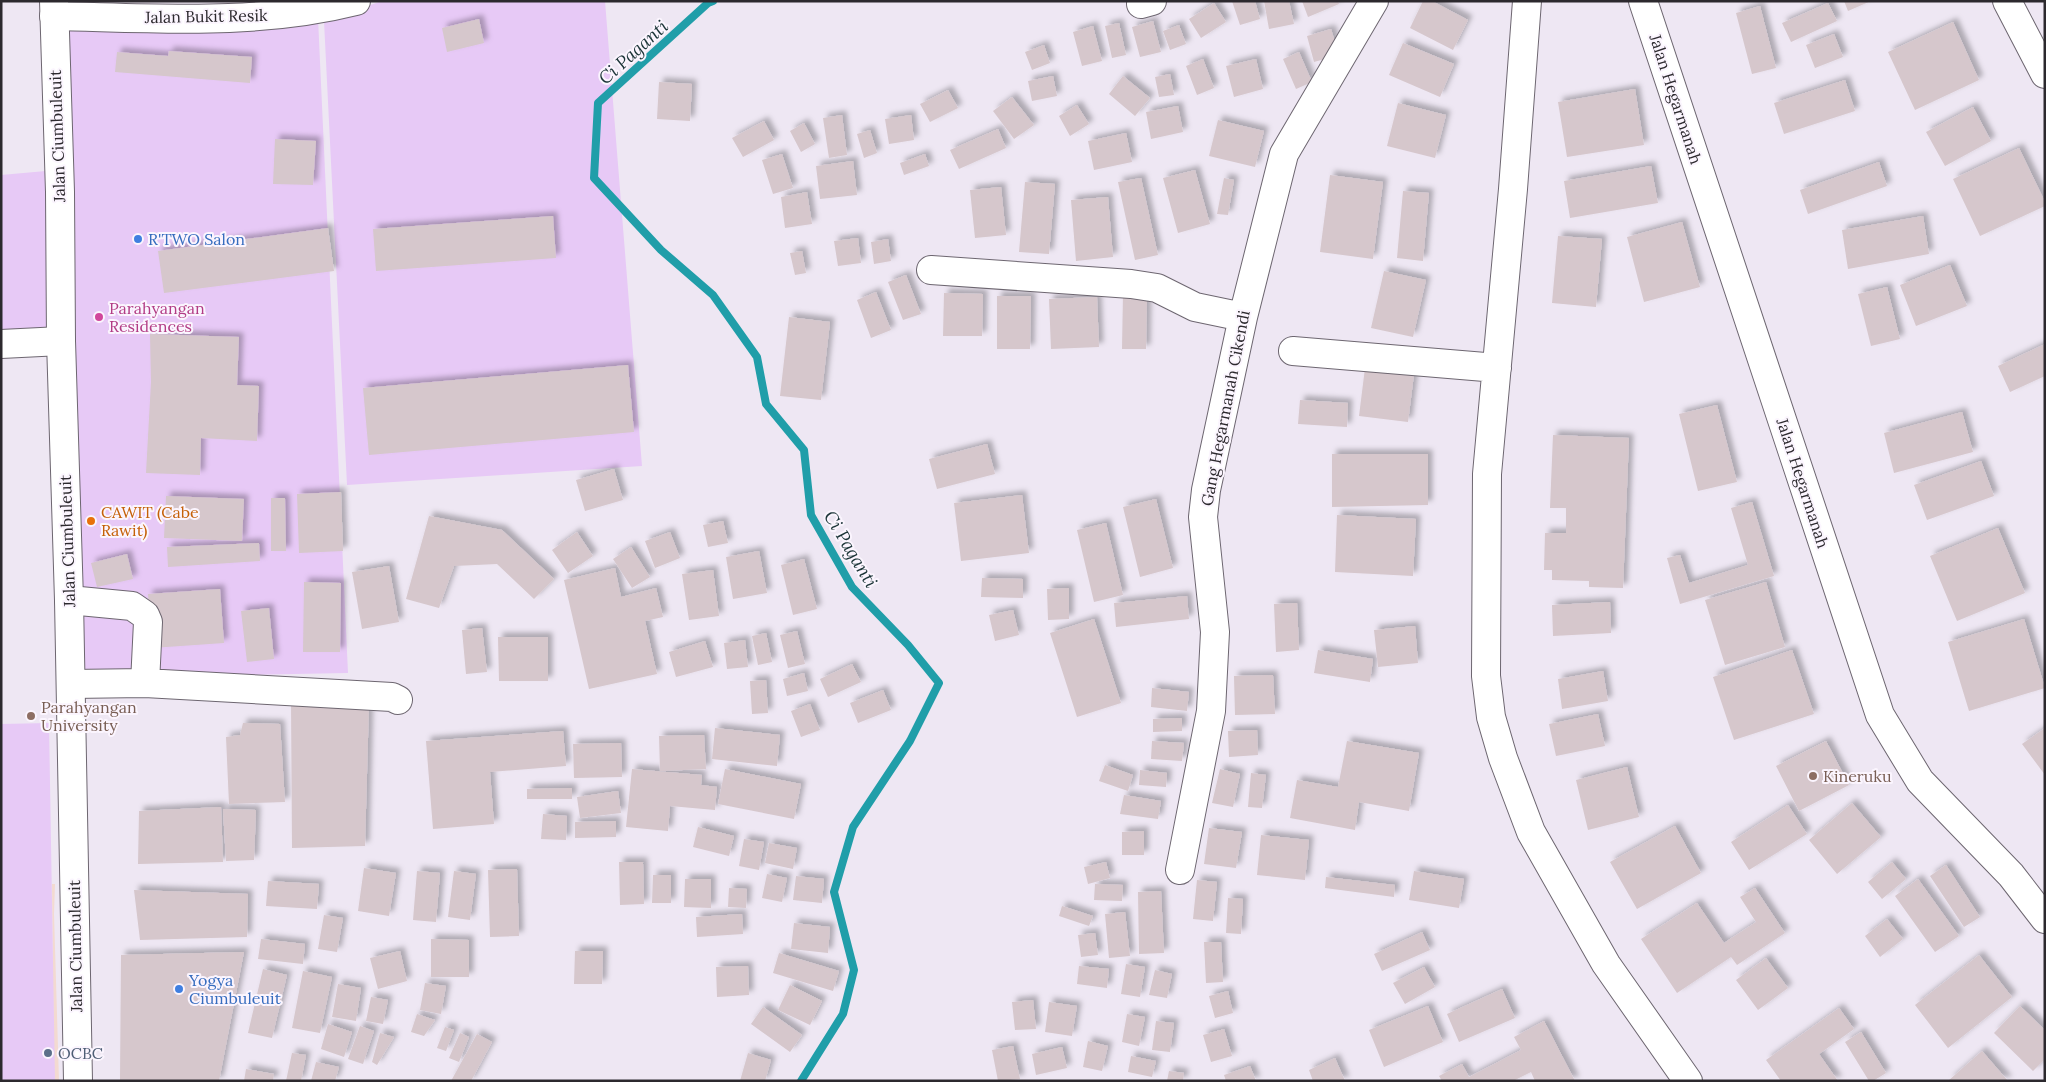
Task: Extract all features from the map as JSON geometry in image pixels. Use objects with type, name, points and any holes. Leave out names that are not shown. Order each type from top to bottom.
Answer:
[{"type":"street","name":"Jalan Bukit Resik","points":[[54,9],[242,19],[302,13],[356,1]]},
{"type":"street","name":"Gang Hegarmanah Cikendi","points":[[1180,870],[1211,711],[1214,632],[1203,517],[1206,490],[1243,316],[1284,154],[1354,13],[1374,1]]},
{"type":"street","points":[[1527,1],[1513,189],[1487,474],[1486,676],[1491,717],[1503,758],[1531,832],[1606,964],[1681,1078]]},
{"type":"street","name":"Jalan Hegarmanah","points":[[1643,1],[1880,715],[1920,780],[2011,875],[2045,919]]},
{"type":"street","points":[[2007,1],[2045,74]]},
{"type":"street","name":"Jalan Ciumbuleuit","points":[[54,9],[60,192],[61,341],[71,684],[78,1081]]},
{"type":"street","points":[[931,270],[1131,284],[1157,288],[1195,307],[1243,316]]},
{"type":"street","points":[[1,344],[61,341]]},
{"type":"street","points":[[1293,350],[1497,368]]},
{"type":"street","points":[[69,600],[132,606],[145,615],[148,622],[145,683]]},
{"type":"street","points":[[71,684],[145,683],[392,697],[398,700]]},
{"type":"shaded area","points":[[382,1],[605,1],[642,466],[347,485],[324,21]]},
{"type":"shaded area","points":[[318,18],[348,673],[78,678],[67,332],[1,335],[1,175],[68,169],[62,27]]},
{"type":"shaded area","points":[[49,723],[55,1081],[1,1081],[1,724]]},
{"type":"shaded area","points":[[52,884],[55,884],[54,914],[59,1081],[54,1081]]},
{"type":"building","points":[[1232,1],[1255,1],[1260,19],[1240,25]]},
{"type":"building","points":[[1264,1],[1289,1],[1294,24],[1269,29]]},
{"type":"building","points":[[1302,1],[1338,1],[1339,4],[1308,17]]},
{"type":"building","points":[[1423,1],[1432,1],[1468,20],[1453,50],[1410,28]]},
{"type":"building","points":[[1844,1],[1871,1],[1848,11]]},
{"type":"building","points":[[1214,3],[1226,22],[1201,38],[1189,19]]},
{"type":"building","points":[[1828,3],[1837,21],[1791,42],[1782,23]]},
{"type":"building","points":[[1760,6],[1776,68],[1752,74],[1736,13]]},
{"type":"building","points":[[479,19],[484,43],[447,52],[442,28]]},
{"type":"building","points":[[1153,21],[1161,52],[1140,57],[1132,27]]},
{"type":"building","points":[[1953,22],[1979,80],[1915,110],[1888,52]]},
{"type":"building","points":[[1119,23],[1126,55],[1112,58],[1105,26]]},
{"type":"building","points":[[1179,25],[1186,44],[1170,50],[1163,31]]},
{"type":"building","points":[[1093,26],[1102,61],[1082,66],[1073,32]]},
{"type":"building","points":[[1331,29],[1339,55],[1314,62],[1307,36]]},
{"type":"building","points":[[1834,34],[1843,57],[1815,68],[1806,45]]},
{"type":"building","points":[[1403,43],[1454,64],[1440,97],[1389,75]]},
{"type":"building","points":[[1044,45],[1050,63],[1032,70],[1025,52]]},
{"type":"building","points":[[169,51],[252,57],[250,83],[115,72],[117,52],[168,56]]},
{"type":"building","points":[[1299,52],[1312,82],[1296,89],[1283,59]]},
{"type":"building","points":[[1203,59],[1214,88],[1197,95],[1186,66]]},
{"type":"building","points":[[1256,59],[1263,89],[1234,97],[1226,66]]},
{"type":"building","points":[[1170,74],[1174,95],[1159,97],[1155,77]]},
{"type":"building","points":[[1053,76],[1057,96],[1032,101],[1028,81]]},
{"type":"building","points":[[1123,76],[1150,98],[1135,116],[1109,94]]},
{"type":"building","points":[[1845,80],[1855,111],[1784,134],[1774,103]]},
{"type":"building","points":[[659,82],[692,84],[690,121],[657,119]]},
{"type":"building","points":[[1635,89],[1644,145],[1567,157],[1558,102]]},
{"type":"building","points":[[948,90],[958,108],[930,122],[920,104]]},
{"type":"building","points":[[1012,97],[1034,125],[1014,139],[993,111]]},
{"type":"building","points":[[1398,103],[1446,115],[1435,158],[1387,146]]},
{"type":"building","points":[[1077,105],[1089,124],[1070,136],[1059,116]]},
{"type":"building","points":[[1178,106],[1183,132],[1151,139],[1146,112]]},
{"type":"building","points":[[1973,107],[1991,141],[1945,166],[1926,132]]},
{"type":"building","points":[[842,115],[847,155],[829,158],[823,118]]},
{"type":"building","points":[[911,115],[914,140],[889,144],[885,119]]},
{"type":"building","points":[[1218,120],[1264,131],[1255,167],[1209,156]]},
{"type":"building","points":[[764,121],[774,140],[743,157],[732,138]]},
{"type":"building","points":[[804,123],[815,144],[801,152],[790,131]]},
{"type":"building","points":[[998,129],[1006,148],[959,169],[950,150]]},
{"type":"building","points":[[870,130],[877,153],[864,158],[857,134]]},
{"type":"building","points":[[1126,133],[1132,162],[1094,170],[1088,141]]},
{"type":"building","points":[[275,139],[316,141],[313,185],[273,184]]},
{"type":"building","points":[[2019,148],[2045,202],[2045,206],[1980,236],[1953,179]]},
{"type":"building","points":[[782,154],[793,188],[773,194],[762,160]]},
{"type":"building","points":[[925,154],[929,166],[904,175],[900,163]]},
{"type":"building","points":[[853,161],[857,195],[820,199],[816,166]]},
{"type":"building","points":[[1879,162],[1887,186],[1808,214],[1800,190]]},
{"type":"building","points":[[1651,166],[1658,203],[1570,218],[1564,181]]},
{"type":"building","points":[[1195,170],[1210,224],[1178,233],[1163,178]]},
{"type":"building","points":[[1330,175],[1383,182],[1373,259],[1320,252]]},
{"type":"building","points":[[1141,178],[1158,255],[1135,260],[1118,182]]},
{"type":"building","points":[[1224,178],[1234,180],[1228,215],[1217,214]]},
{"type":"building","points":[[1025,182],[1055,184],[1049,254],[1019,252]]},
{"type":"building","points":[[1001,187],[1006,235],[975,238],[970,190]]},
{"type":"building","points":[[1403,191],[1429,193],[1423,261],[1397,258]]},
{"type":"building","points":[[807,192],[812,224],[785,228],[781,197]]},
{"type":"building","points":[[1108,197],[1113,257],[1076,261],[1071,200]]},
{"type":"building","points":[[553,216],[556,258],[376,271],[373,229]]},
{"type":"building","points":[[1923,216],[1929,254],[1848,269],[1842,230]]},
{"type":"building","points":[[1682,222],[1700,287],[1644,302],[1627,237]]},
{"type":"building","points":[[328,228],[334,271],[164,293],[158,251]]},
{"type":"building","points":[[1558,236],[1602,239],[1596,307],[1552,303]]},
{"type":"building","points":[[858,238],[861,263],[838,266],[834,241]]},
{"type":"building","points":[[888,239],[891,261],[874,264],[871,242]]},
{"type":"building","points":[[802,251],[806,273],[795,275],[790,253]]},
{"type":"building","points":[[1950,265],[1967,306],[1916,326],[1900,285]]},
{"type":"building","points":[[1384,271],[1426,280],[1413,337],[1371,328]]},
{"type":"building","points":[[906,275],[921,314],[903,320],[888,282]]},
{"type":"building","points":[[1887,287],[1900,339],[1871,346],[1858,294]]},
{"type":"building","points":[[876,292],[891,330],[871,338],[857,300]]},
{"type":"building","points":[[944,293],[983,294],[982,336],[943,336]]},
{"type":"building","points":[[1123,293],[1147,294],[1146,349],[1122,349]]},
{"type":"building","points":[[997,296],[1031,296],[1030,349],[997,349]]},
{"type":"building","points":[[1097,297],[1099,347],[1051,349],[1049,299]]},
{"type":"building","points":[[789,317],[830,322],[821,400],[780,396]]},
{"type":"building","points":[[150,334],[239,337],[237,385],[259,386],[257,441],[201,438],[200,475],[146,473],[151,382]]},
{"type":"building","points":[[2045,344],[2045,376],[2010,392],[1998,366]]},
{"type":"building","points":[[628,365],[634,432],[369,455],[363,388]]},
{"type":"building","points":[[1365,368],[1414,374],[1408,422],[1359,416]]},
{"type":"building","points":[[1300,400],[1348,403],[1347,427],[1298,424]]},
{"type":"building","points":[[1717,405],[1737,482],[1698,491],[1679,414]]},
{"type":"building","points":[[1962,412],[1973,452],[1894,473],[1884,433]]},
{"type":"building","points":[[1553,435],[1629,438],[1623,588],[1589,587],[1589,581],[1552,580],[1552,570],[1544,570],[1545,533],[1566,533],[1566,508],[1550,508]]},
{"type":"building","points":[[987,444],[995,474],[937,489],[929,459]]},
{"type":"building","points":[[1332,454],[1428,454],[1428,505],[1332,507]]},
{"type":"building","points":[[1981,461],[1994,496],[1927,520],[1914,485]]},
{"type":"building","points":[[614,469],[623,500],[585,511],[576,480]]},
{"type":"building","points":[[341,492],[343,551],[299,553],[297,494]]},
{"type":"building","points":[[1022,495],[1029,553],[961,561],[954,503]]},
{"type":"building","points":[[166,496],[244,499],[242,541],[164,538]]},
{"type":"building","points":[[271,498],[285,498],[286,551],[271,551]]},
{"type":"building","points":[[1156,499],[1173,568],[1140,577],[1123,507]]},
{"type":"building","points":[[1752,502],[1774,576],[1680,604],[1667,558],[1680,555],[1689,583],[1748,565],[1731,508]]},
{"type":"building","points":[[1337,515],[1416,519],[1413,576],[1335,572]]},
{"type":"building","points":[[429,516],[502,530],[554,579],[534,599],[497,564],[454,566],[439,608],[406,599]]},
{"type":"building","points":[[723,521],[728,543],[708,547],[703,525]]},
{"type":"building","points":[[1106,523],[1123,595],[1094,602],[1077,530]]},
{"type":"building","points":[[1998,528],[2025,593],[1957,621],[1930,556]]},
{"type":"building","points":[[577,532],[593,556],[568,573],[552,550]]},
{"type":"building","points":[[670,532],[680,558],[655,568],[645,541]]},
{"type":"building","points":[[259,543],[260,561],[168,567],[167,547]]},
{"type":"building","points":[[631,547],[650,577],[632,588],[613,559]]},
{"type":"building","points":[[759,551],[767,593],[733,599],[726,557]]},
{"type":"building","points":[[127,554],[133,579],[97,587],[91,563]]},
{"type":"building","points":[[804,559],[817,609],[793,615],[781,565]]},
{"type":"building","points":[[389,566],[399,622],[362,629],[352,572]]},
{"type":"building","points":[[615,568],[621,597],[656,588],[663,617],[645,621],[657,674],[589,689],[564,580]]},
{"type":"building","points":[[713,570],[719,616],[689,620],[682,574]]},
{"type":"building","points":[[982,578],[1023,579],[1023,598],[981,597]]},
{"type":"building","points":[[304,582],[341,583],[340,652],[303,652]]},
{"type":"building","points":[[1766,582],[1785,647],[1725,665],[1705,600]]},
{"type":"building","points":[[1069,588],[1069,619],[1048,620],[1047,589]]},
{"type":"building","points":[[220,589],[224,643],[152,648],[148,594]]},
{"type":"building","points":[[1187,596],[1189,619],[1116,627],[1114,603]]},
{"type":"building","points":[[1610,602],[1611,633],[1553,636],[1552,605]]},
{"type":"building","points":[[1297,603],[1299,650],[1276,652],[1274,604]]},
{"type":"building","points":[[269,608],[274,659],[247,662],[241,611]]},
{"type":"building","points":[[1013,610],[1019,635],[995,641],[989,615]]},
{"type":"building","points":[[1094,619],[1121,703],[1077,717],[1050,633]]},
{"type":"building","points":[[2024,619],[2045,688],[1969,711],[1948,642]]},
{"type":"building","points":[[1415,626],[1418,663],[1378,667],[1374,630]]},
{"type":"building","points":[[482,628],[487,672],[466,674],[462,630]]},
{"type":"building","points":[[797,631],[805,664],[788,668],[780,635]]},
{"type":"building","points":[[766,633],[772,662],[758,665],[752,636]]},
{"type":"building","points":[[498,637],[548,637],[548,681],[499,681]]},
{"type":"building","points":[[745,640],[748,667],[727,669],[724,643]]},
{"type":"building","points":[[705,641],[713,667],[676,677],[669,652]]},
{"type":"building","points":[[1318,650],[1373,659],[1370,682],[1314,673]]},
{"type":"building","points":[[1792,650],[1814,714],[1734,740],[1713,677]]},
{"type":"building","points":[[852,664],[861,682],[828,697],[820,679]]},
{"type":"building","points":[[1603,671],[1608,701],[1562,709],[1558,679]]},
{"type":"building","points":[[804,673],[808,691],[787,696],[783,679]]},
{"type":"building","points":[[1273,675],[1275,714],[1235,715],[1234,676]]},
{"type":"building","points":[[766,680],[768,713],[752,714],[750,681]]},
{"type":"building","points":[[1152,688],[1189,692],[1187,711],[1151,707]]},
{"type":"building","points":[[883,690],[891,710],[858,723],[850,703]]},
{"type":"building","points":[[291,700],[369,703],[365,846],[292,848]]},
{"type":"building","points":[[810,704],[820,730],[801,737],[791,711]]},
{"type":"building","points":[[1598,714],[1605,746],[1556,756],[1549,724]]},
{"type":"building","points":[[1182,718],[1182,731],[1153,732],[1153,719]]},
{"type":"building","points":[[243,723],[280,724],[285,802],[229,804],[226,737],[240,735]]},
{"type":"building","points":[[715,728],[780,735],[777,766],[712,759]]},
{"type":"building","points":[[2045,728],[2045,775],[2022,744]]},
{"type":"building","points":[[1257,730],[1258,755],[1229,757],[1228,731]]},
{"type":"building","points":[[563,731],[566,766],[490,772],[494,824],[433,829],[426,741]]},
{"type":"building","points":[[704,735],[706,769],[660,771],[659,736]]},
{"type":"building","points":[[1152,741],[1184,743],[1182,761],[1151,759]]},
{"type":"building","points":[[1347,741],[1419,753],[1409,811],[1359,802],[1355,830],[1290,818],[1297,780],[1338,787]]},
{"type":"building","name":"Kineruku","points":[[1826,741],[1849,785],[1799,811],[1776,766]]},
{"type":"building","points":[[621,743],[622,777],[574,778],[573,744]]},
{"type":"building","points":[[1105,765],[1133,775],[1128,791],[1099,781]]},
{"type":"building","points":[[1627,767],[1639,817],[1588,830],[1576,780]]},
{"type":"building","points":[[632,769],[702,775],[701,785],[717,787],[715,810],[670,806],[668,831],[626,827]]},
{"type":"building","points":[[725,769],[801,784],[794,819],[718,804]]},
{"type":"building","points":[[1220,769],[1240,774],[1233,807],[1212,803]]},
{"type":"building","points":[[1140,770],[1167,773],[1166,787],[1139,785]]},
{"type":"building","points":[[1251,773],[1266,775],[1262,808],[1248,807]]},
{"type":"building","points":[[572,788],[572,799],[527,799],[527,789]]},
{"type":"building","points":[[618,791],[621,813],[580,818],[577,797]]},
{"type":"building","points":[[1124,795],[1161,801],[1158,819],[1120,814]]},
{"type":"building","points":[[1852,803],[1881,837],[1837,874],[1809,840]]},
{"type":"building","points":[[1788,805],[1807,834],[1749,870],[1731,842]]},
{"type":"building","points":[[221,807],[223,862],[138,864],[139,811]]},
{"type":"building","points":[[223,809],[256,810],[254,860],[226,861]]},
{"type":"building","points":[[543,814],[567,816],[566,840],[541,839]]},
{"type":"building","points":[[616,821],[616,837],[575,838],[575,822]]},
{"type":"building","points":[[1675,826],[1701,873],[1637,909],[1610,862]]},
{"type":"building","points":[[698,827],[734,836],[729,856],[693,847]]},
{"type":"building","points":[[1209,828],[1242,832],[1236,868],[1204,864]]},
{"type":"building","points":[[1144,831],[1144,855],[1122,855],[1122,832]]},
{"type":"building","points":[[1261,835],[1309,840],[1305,880],[1257,875]]},
{"type":"building","points":[[744,839],[764,842],[759,870],[739,866]]},
{"type":"building","points":[[769,843],[797,848],[793,869],[765,863]]},
{"type":"building","points":[[619,862],[643,862],[644,904],[620,905]]},
{"type":"building","points":[[1106,862],[1110,878],[1088,884],[1084,867]]},
{"type":"building","points":[[1892,862],[1906,879],[1882,899],[1868,882]]},
{"type":"building","points":[[1946,865],[1980,917],[1964,927],[1930,876]]},
{"type":"building","points":[[364,868],[396,873],[389,916],[358,911]]},
{"type":"building","points":[[517,869],[519,936],[490,937],[488,870]]},
{"type":"building","points":[[417,871],[440,873],[436,922],[413,920]]},
{"type":"building","points":[[454,871],[476,874],[470,920],[448,917]]},
{"type":"building","points":[[1414,871],[1464,879],[1459,908],[1409,900]]},
{"type":"building","points":[[767,874],[787,878],[782,902],[762,898]]},
{"type":"building","points":[[653,875],[671,875],[671,903],[652,903]]},
{"type":"building","points":[[796,876],[824,879],[822,903],[793,900]]},
{"type":"building","points":[[1326,877],[1395,885],[1394,897],[1325,888]]},
{"type":"building","points":[[685,879],[711,879],[711,908],[684,907]]},
{"type":"building","points":[[1918,879],[1959,936],[1935,952],[1895,896]]},
{"type":"building","points":[[1197,880],[1217,882],[1213,921],[1193,919]]},
{"type":"building","points":[[268,881],[319,884],[317,909],[266,906]]},
{"type":"building","points":[[1095,884],[1123,885],[1122,901],[1094,900]]},
{"type":"building","points":[[729,888],[747,889],[746,908],[728,907]]},
{"type":"building","points":[[1755,888],[1785,933],[1737,965],[1731,957],[1677,993],[1641,939],[1697,903],[1724,943],[1756,922],[1740,897]]},
{"type":"building","points":[[134,890],[248,894],[247,937],[140,940]]},
{"type":"building","points":[[1161,891],[1164,953],[1139,954],[1138,892]]},
{"type":"building","points":[[1228,898],[1243,899],[1241,934],[1226,933]]},
{"type":"building","points":[[1062,906],[1093,916],[1089,926],[1059,916]]},
{"type":"building","points":[[1125,912],[1130,956],[1109,958],[1105,914]]},
{"type":"building","points":[[742,914],[743,934],[697,937],[696,917]]},
{"type":"building","points":[[324,915],[343,918],[337,952],[318,949]]},
{"type":"building","points":[[1887,919],[1903,939],[1880,957],[1865,936]]},
{"type":"building","points":[[794,923],[830,927],[828,953],[791,949]]},
{"type":"building","points":[[1422,932],[1430,950],[1382,971],[1374,954]]},
{"type":"building","points":[[1095,933],[1098,955],[1081,957],[1078,935]]},
{"type":"building","points":[[261,939],[305,944],[303,964],[258,959]]},
{"type":"building","points":[[431,939],[469,940],[469,977],[431,977]]},
{"type":"building","points":[[1204,942],[1221,942],[1223,982],[1206,983]]},
{"type":"building","points":[[400,951],[407,981],[378,989],[370,958]]},
{"type":"building","points":[[575,951],[603,951],[602,984],[574,984]]},
{"type":"building","name":"Yogya Ciumbuleuit","points":[[244,952],[219,1081],[120,1081],[121,955]]},
{"type":"building","points":[[779,953],[839,971],[833,991],[773,973]]},
{"type":"building","points":[[1979,955],[2012,997],[1948,1048],[1915,1005]]},
{"type":"building","points":[[1766,958],[1788,988],[1758,1010],[1736,980]]},
{"type":"building","points":[[1126,964],[1145,967],[1140,997],[1121,994]]},
{"type":"building","points":[[748,966],[749,995],[717,997],[716,967]]},
{"type":"building","points":[[1079,966],[1109,969],[1107,988],[1077,984]]},
{"type":"building","points":[[1424,967],[1435,987],[1405,1004],[1393,983]]},
{"type":"building","points":[[263,969],[287,975],[272,1038],[248,1033]]},
{"type":"building","points":[[1155,970],[1172,974],[1167,998],[1149,995]]},
{"type":"building","points":[[303,971],[332,977],[320,1033],[292,1028]]},
{"type":"building","points":[[425,983],[446,986],[441,1014],[420,1010]]},
{"type":"building","points":[[338,984],[361,988],[356,1021],[332,1017]]},
{"type":"building","points":[[790,985],[822,1001],[810,1025],[778,1010]]},
{"type":"building","points":[[1502,989],[1515,1018],[1459,1042],[1447,1014]]},
{"type":"building","points":[[1228,991],[1233,1013],[1215,1018],[1209,996]]},
{"type":"building","points":[[371,997],[388,1000],[383,1024],[366,1021]]},
{"type":"building","points":[[1033,1000],[1036,1029],[1015,1030],[1012,1002]]},
{"type":"building","points":[[1049,1002],[1077,1006],[1072,1036],[1045,1032]]},
{"type":"building","points":[[1428,1006],[1443,1042],[1384,1067],[1369,1030]]},
{"type":"building","points":[[2020,1006],[2045,1030],[2045,1059],[2033,1071],[1994,1033]]},
{"type":"building","points":[[763,1007],[802,1035],[790,1052],[751,1024]]},
{"type":"building","points":[[1839,1008],[1854,1029],[1819,1054],[1838,1081],[1781,1081],[1766,1060]]},
{"type":"building","points":[[417,1014],[435,1020],[424,1036],[411,1032]]},
{"type":"building","points":[[1127,1014],[1145,1017],[1139,1046],[1122,1042]]},
{"type":"building","points":[[1156,1021],[1174,1023],[1170,1052],[1152,1050]]},
{"type":"building","points":[[1544,1021],[1575,1081],[1535,1081],[1531,1072],[1513,1081],[1442,1081],[1439,1076],[1462,1064],[1469,1077],[1521,1050],[1514,1037]]},
{"type":"building","points":[[328,1024],[352,1032],[344,1057],[321,1049]]},
{"type":"building","points":[[360,1026],[374,1031],[363,1064],[348,1059]]},
{"type":"building","points":[[445,1027],[454,1030],[446,1051],[437,1048]]},
{"type":"building","points":[[1224,1029],[1232,1056],[1211,1062],[1203,1035]]},
{"type":"building","points":[[1861,1032],[1886,1073],[1873,1081],[1869,1081],[1845,1042]]},
{"type":"building","points":[[380,1033],[394,1037],[377,1065],[372,1062]]},
{"type":"building","points":[[460,1033],[469,1037],[459,1062],[449,1058]]},
{"type":"building","points":[[477,1034],[492,1042],[471,1081],[451,1081]]},
{"type":"building","points":[[1088,1041],[1108,1046],[1102,1071],[1083,1067]]},
{"type":"building","points":[[1013,1046],[1020,1079],[998,1081],[992,1050]]},
{"type":"building","points":[[1062,1047],[1067,1068],[1036,1075],[1032,1054]]},
{"type":"building","points":[[1982,1051],[2008,1081],[1948,1081]]},
{"type":"building","points":[[292,1053],[306,1055],[301,1081],[286,1081]]},
{"type":"building","points":[[748,1053],[771,1060],[765,1081],[740,1081]]},
{"type":"building","points":[[1131,1056],[1156,1061],[1152,1077],[1128,1072]]},
{"type":"building","points":[[1335,1058],[1345,1081],[1313,1081],[1309,1070]]},
{"type":"building","points":[[316,1062],[339,1067],[335,1081],[311,1081]]},
{"type":"building","points":[[1250,1066],[1256,1081],[1226,1081],[1224,1075]]},
{"type":"building","points":[[246,1069],[274,1074],[273,1081],[244,1081]]},
{"type":"building","points":[[1169,1071],[1184,1073],[1183,1081],[1167,1081]]},
{"type":"waterway","name":"Ci Paganti","points":[[713,1],[708,3],[598,103],[594,178],[661,250],[713,295],[757,357],[766,404],[804,450],[811,515],[852,587],[908,645],[939,683],[910,741],[853,827],[834,892],[854,970],[843,1014],[801,1081]]},
{"type":"place","name":"R'TWO Salon","points":[[138,239]]},
{"type":"place","name":"Parahyangan Residences","points":[[99,317]]},
{"type":"place","name":"CAWIT (Cabe Rawit)","points":[[91,521]]},
{"type":"place","name":"Parahyangan University","points":[[31,716]]},
{"type":"place","name":"Kineruku","points":[[1813,776]]},
{"type":"place","name":"Yogya Ciumbuleuit","points":[[179,989]]},
{"type":"place","name":"OCBC","points":[[48,1053]]}]
